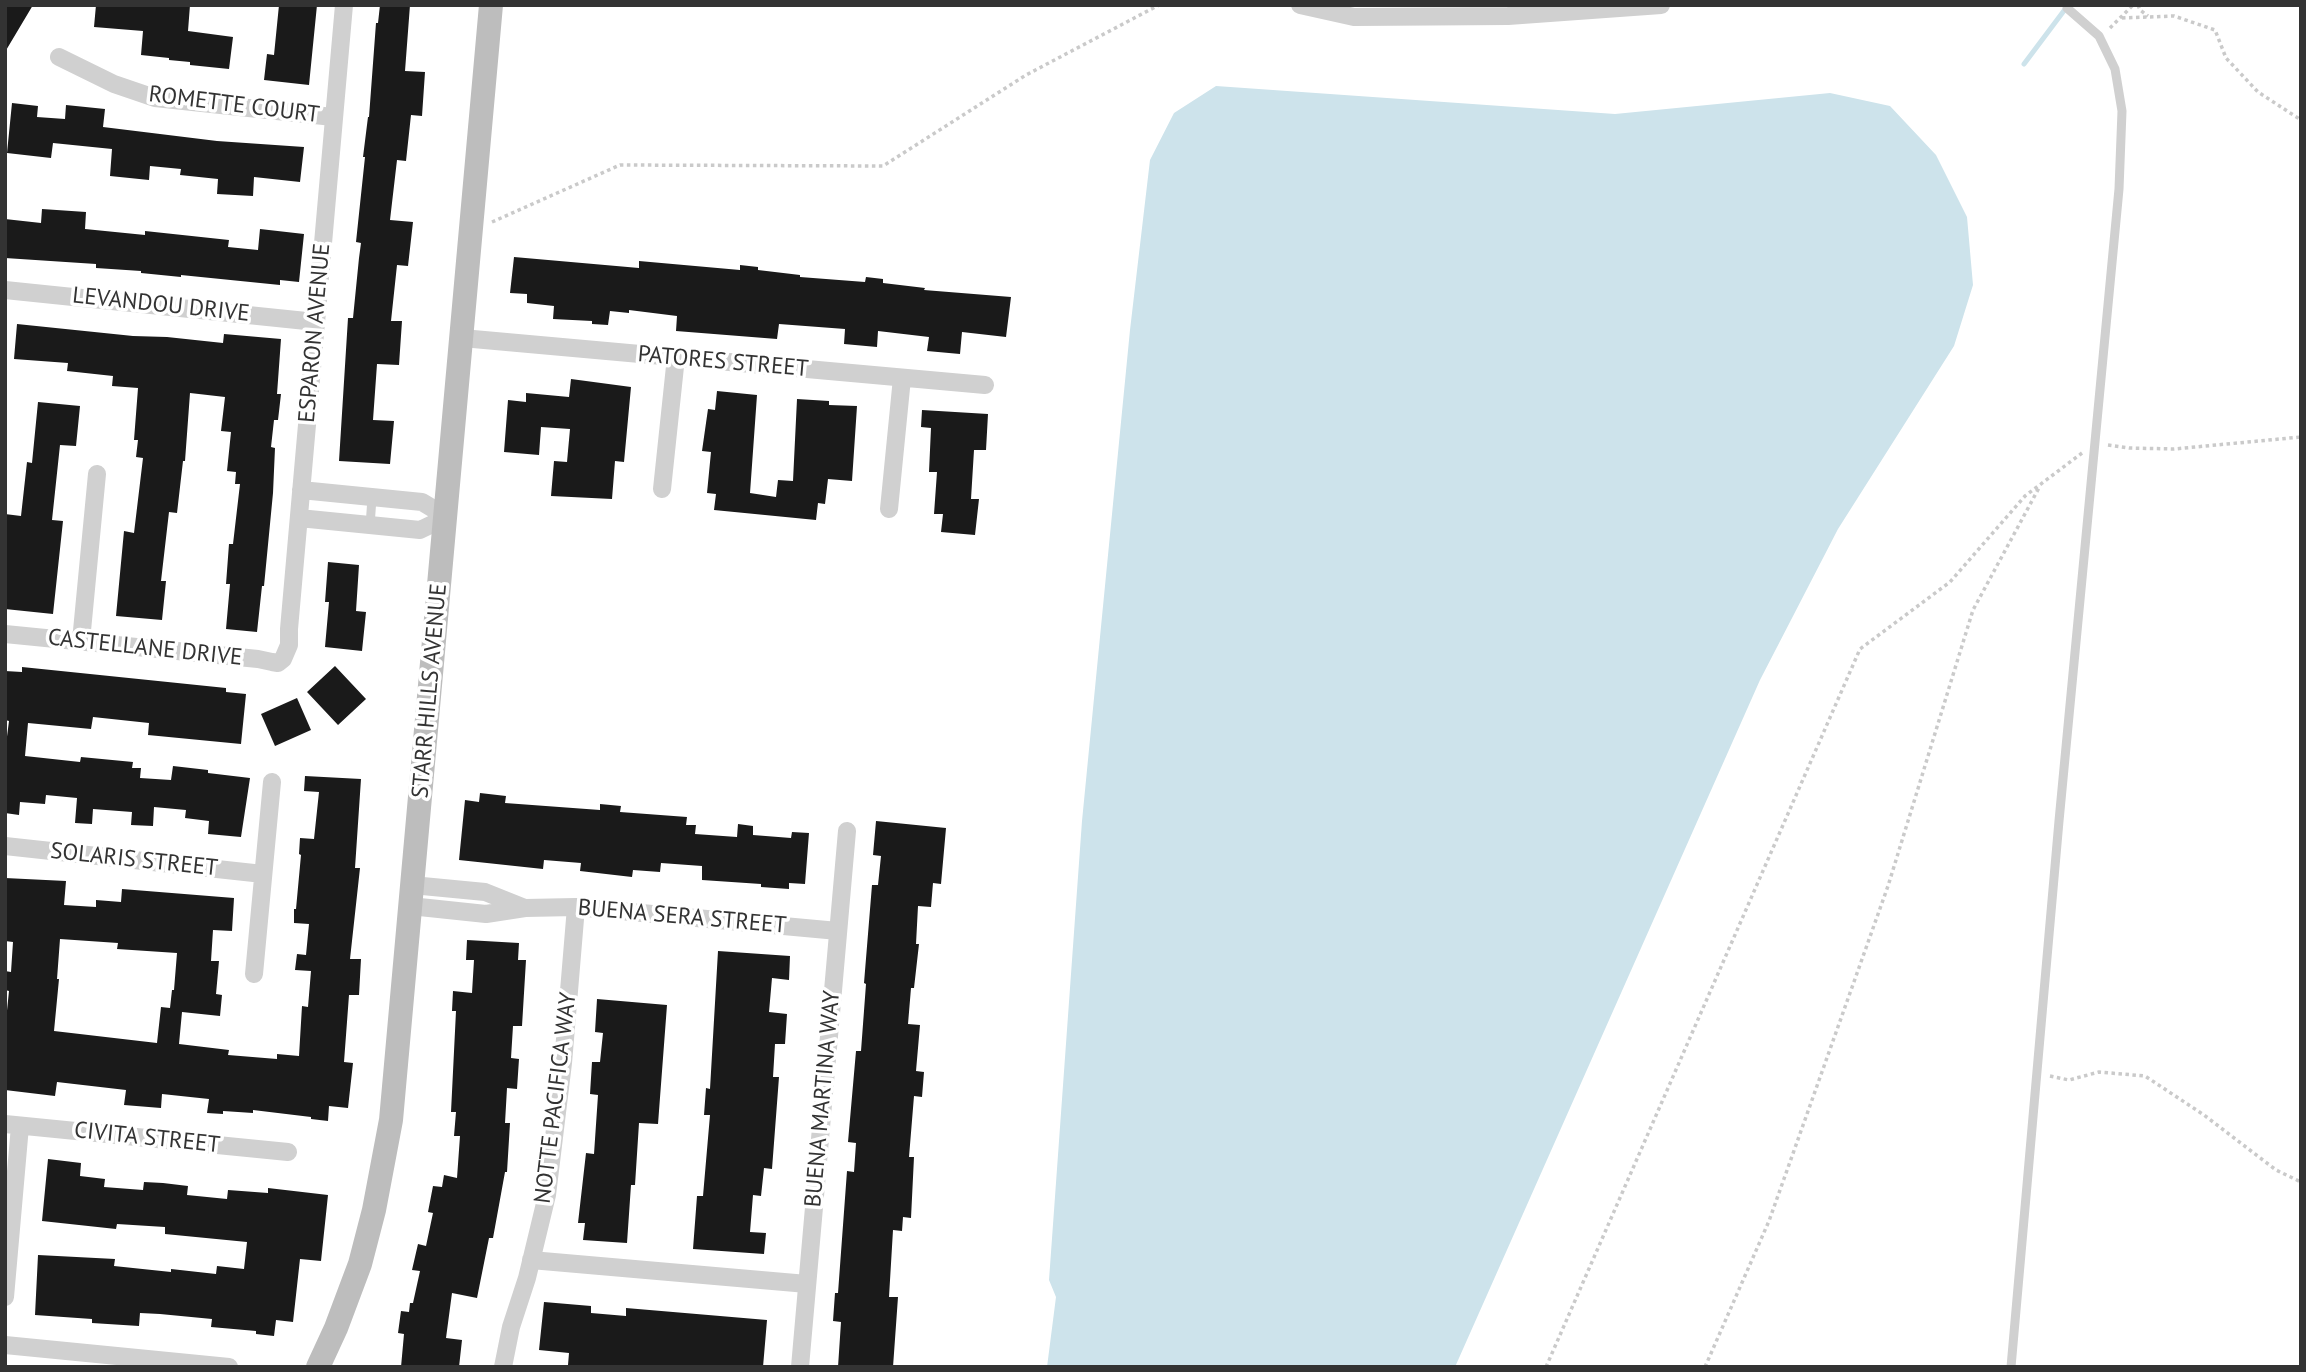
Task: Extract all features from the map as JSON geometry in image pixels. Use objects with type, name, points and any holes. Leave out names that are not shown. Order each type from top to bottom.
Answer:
[{"type":"street","name":"ESPARON AVENUE","points":[[283,659],[289,645],[344,5]]},
{"type":"street","name":"STARR HILLS AVENUE","points":[[318,1367],[360,1264],[381,1177],[391,1120],[491,5]]},
{"type":"street","points":[[1300,5],[1354,17],[1508,16],[1661,5]]},
{"type":"street","name":"ROMETTE COURT","points":[[59,57],[114,84],[155,98],[333,117]]},
{"type":"street","name":"LEVANDOU DRIVE","points":[[5,290],[316,322]]},
{"type":"street","name":"PATORES STREET","points":[[462,338],[985,385]]},
{"type":"street","points":[[663,489],[676,357]]},
{"type":"street","points":[[890,509],[902,378]]},
{"type":"street","points":[[81,641],[97,474]]},
{"type":"street","points":[[301,491],[422,502],[447,517]]},
{"type":"street","points":[[299,519],[419,530],[447,517]]},
{"type":"street","name":"CASTELLANE DRIVE","points":[[5,634],[278,663],[283,659]]},
{"type":"street","points":[[254,974],[272,782]]},
{"type":"street","name":"BUENA MARTINA WAY","points":[[800,1367],[847,831]]},
{"type":"street","name":"SOLARIS STREET","points":[[5,846],[263,874]]},
{"type":"street","name":"BUENA SERA STREET","points":[[411,896],[464,890],[485,892],[525,908]]},
{"type":"street","name":"BUENA SERA STREET","points":[[411,896],[461,912],[486,914],[525,908],[576,907],[838,931]]},
{"type":"street","name":"NOTTE PACIFICA WAY","points":[[503,1367],[511,1327],[547,1195],[556,1134],[576,907]]},
{"type":"street","points":[[5,1297],[13,1125]]},
{"type":"street","name":"CIVITA STREET","points":[[13,1125],[288,1152]]},
{"type":"street","points":[[531,1260],[807,1284]]},
{"type":"street","points":[[5,1345],[229,1367]]},
{"type":"lane","points":[[2011,1367],[2119,189],[2122,111],[2115,69],[2099,36],[2067,8]]},
{"type":"lane","points":[[370,526],[372,498]]},
{"type":"lane","points":[[461,912],[464,890]]},
{"type":"path","points":[[470,240],[495,220],[620,165],[883,166],[1026,75],[1159,5]]},
{"type":"path","points":[[2099,36],[2136,5],[2148,16]]},
{"type":"path","points":[[2122,18],[2174,16],[2215,30],[2226,58],[2258,92],[2301,120]]},
{"type":"path","points":[[1546,1367],[1860,649],[1950,582],[2025,496],[2094,443],[2129,448],[2174,449],[2301,438]]},
{"type":"path","points":[[1705,1367],[1769,1221],[1879,911],[1973,610],[2041,484]]},
{"type":"path","points":[[2037,1068],[2049,1076],[2068,1080],[2099,1072],[2145,1076],[2204,1115],[2276,1170],[2301,1182]]},
{"type":"water","points":[[1216,86],[1615,114],[1830,93],[1890,106],[1936,155],[1967,217],[1973,285],[1954,346],[1838,529],[1760,680],[1455,1367],[1047,1367],[1056,1297],[1049,1280],[1082,821],[1130,330],[1150,160],[1174,113]]},
{"type":"building","points":[[5,5],[33,5],[5,52]]},
{"type":"building","points":[[96,5],[190,5],[188,31],[233,37],[229,69],[190,65],[190,62],[141,55],[143,31],[94,27]]},
{"type":"building","points":[[279,5],[317,5],[309,85],[264,80],[267,54],[274,55]]},
{"type":"building","points":[[380,5],[410,5],[405,71],[425,72],[422,116],[411,115],[406,161],[397,160],[390,220],[413,222],[408,266],[397,265],[391,321],[402,321],[399,365],[377,364],[373,420],[394,421],[390,464],[339,461],[348,318],[353,318],[361,243],[356,242],[376,23]]},
{"type":"building","points":[[12,103],[38,106],[37,117],[65,119],[66,105],[105,109],[103,127],[217,141],[304,147],[300,182],[254,177],[253,196],[217,194],[218,179],[180,175],[181,169],[150,166],[149,180],[110,176],[112,149],[53,143],[51,158],[7,153]]},
{"type":"building","points":[[42,209],[86,212],[85,229],[145,235],[145,231],[229,240],[228,247],[258,250],[260,229],[304,234],[299,282],[280,280],[280,285],[181,277],[96,268],[96,264],[5,258],[5,219],[41,223]]},
{"type":"building","points":[[514,257],[639,268],[639,261],[740,270],[740,265],[800,277],[865,282],[866,277],[883,279],[883,283],[925,288],[924,290],[1011,297],[1006,337],[962,332],[960,354],[927,351],[929,337],[878,331],[877,347],[844,344],[845,329],[779,324],[777,339],[676,331],[677,316],[629,310],[629,313],[610,311],[608,325],[592,324],[592,321],[553,319],[554,306],[527,303],[527,294],[510,293]]},
{"type":"building","points":[[17,324],[223,343],[224,334],[281,339],[277,394],[281,394],[271,447],[275,448],[273,493],[257,632],[226,629],[230,584],[226,584],[229,544],[233,544],[240,484],[235,484],[236,472],[227,471],[231,432],[221,431],[225,397],[190,393],[185,461],[177,513],[169,512],[161,581],[166,581],[162,620],[116,616],[124,531],[134,533],[143,458],[136,457],[138,440],[134,440],[138,388],[112,386],[113,376],[67,371],[68,363],[14,359]]},
{"type":"building","points":[[571,379],[631,387],[624,462],[615,461],[612,499],[551,496],[554,461],[567,462],[570,429],[541,427],[539,455],[504,452],[508,400],[526,402],[526,393],[569,397]]},
{"type":"building","points":[[717,391],[757,395],[750,493],[776,497],[778,480],[793,481],[797,399],[829,401],[829,405],[857,406],[852,481],[828,479],[825,504],[818,503],[816,520],[714,510],[716,494],[707,493],[711,452],[702,451],[708,409],[715,410]]},
{"type":"building","points":[[38,402],[80,406],[76,446],[60,445],[52,520],[63,521],[53,614],[5,609],[5,514],[21,516],[27,462],[32,463]]},
{"type":"building","points":[[922,410],[988,414],[986,450],[974,450],[971,499],[979,499],[975,535],[941,532],[943,514],[934,514],[937,472],[929,472],[931,428],[921,427]]},
{"type":"building","points":[[328,562],[359,565],[356,611],[366,612],[362,651],[325,647],[329,602],[325,602]]},
{"type":"building","points":[[335,666],[366,699],[338,725],[307,692]]},
{"type":"building","points":[[22,667],[226,688],[226,692],[246,694],[241,744],[148,735],[149,723],[93,717],[91,729],[28,723],[25,756],[80,762],[81,757],[133,762],[132,768],[141,768],[140,778],[171,780],[173,766],[250,778],[241,837],[208,834],[209,821],[185,818],[186,810],[154,807],[153,826],[131,825],[132,812],[93,809],[92,824],[75,823],[77,798],[46,795],[45,804],[20,802],[19,815],[5,813],[5,752],[9,721],[5,720],[5,671],[22,672]]},
{"type":"building","points":[[297,698],[311,730],[275,746],[261,714]]},
{"type":"building","points":[[305,776],[361,779],[355,868],[360,868],[350,959],[361,959],[359,995],[349,995],[344,1062],[353,1063],[348,1108],[329,1106],[328,1121],[253,1110],[253,1113],[207,1113],[209,1099],[162,1094],[161,1108],[124,1105],[126,1090],[57,1082],[55,1096],[5,1090],[5,1030],[9,991],[5,990],[5,971],[11,972],[13,942],[5,941],[5,878],[66,881],[64,905],[96,907],[96,900],[121,902],[122,889],[234,898],[232,931],[213,930],[211,961],[219,961],[216,994],[222,995],[220,1016],[182,1012],[179,1044],[229,1050],[228,1055],[277,1059],[277,1054],[299,1056],[302,1006],[308,1007],[311,971],[295,970],[297,954],[306,955],[309,924],[294,923],[294,909],[301,855],[300,838],[314,839],[319,792],[304,791]],"holes":[[[60,939],[118,943],[117,949],[177,953],[174,990],[170,1008],[161,1007],[157,1043],[54,1031]]]},
{"type":"building","points":[[480,793],[506,796],[505,803],[600,810],[600,804],[621,806],[620,812],[687,817],[686,825],[696,825],[695,834],[737,837],[738,824],[753,826],[753,835],[791,838],[792,832],[809,833],[805,884],[789,883],[789,889],[702,880],[702,866],[661,863],[660,872],[633,870],[632,877],[580,871],[581,863],[544,860],[543,869],[459,860],[465,800],[479,802]]},
{"type":"building","points":[[876,821],[946,828],[941,884],[933,883],[931,907],[918,906],[916,944],[919,944],[908,1024],[920,1025],[916,1071],[924,1072],[922,1097],[914,1096],[909,1157],[914,1157],[911,1218],[903,1217],[902,1231],[893,1230],[889,1297],[898,1297],[893,1367],[838,1367],[841,1322],[833,1321],[835,1293],[838,1293],[847,1171],[854,1172],[856,1143],[848,1142],[856,1051],[861,1051],[872,885],[878,885],[881,856],[873,855]]},
{"type":"building","points":[[467,940],[519,943],[518,960],[526,960],[522,1026],[513,1026],[511,1058],[519,1059],[517,1089],[507,1088],[505,1123],[510,1123],[507,1172],[493,1238],[489,1238],[477,1298],[452,1293],[446,1338],[462,1340],[459,1367],[401,1367],[404,1334],[398,1333],[401,1311],[409,1312],[410,1303],[413,1303],[420,1271],[412,1270],[418,1244],[426,1246],[433,1213],[428,1212],[433,1186],[442,1187],[444,1175],[457,1178],[460,1136],[454,1136],[456,1112],[451,1112],[456,1011],[452,1011],[453,991],[472,993],[474,960],[466,960]]},
{"type":"building","points":[[718,951],[790,956],[789,980],[772,978],[769,1012],[787,1014],[785,1044],[775,1044],[773,1077],[779,1077],[772,1169],[764,1168],[761,1196],[753,1195],[750,1232],[766,1233],[764,1254],[693,1249],[697,1196],[703,1196],[710,1115],[704,1115],[706,1088],[710,1089]]},
{"type":"building","points":[[597,999],[667,1005],[658,1124],[639,1123],[635,1185],[631,1185],[627,1243],[583,1240],[585,1223],[578,1223],[586,1153],[594,1154],[598,1095],[590,1094],[592,1062],[600,1062],[603,1033],[595,1032]]},
{"type":"building","points":[[48,1159],[81,1163],[80,1176],[105,1179],[104,1187],[143,1190],[144,1182],[163,1183],[188,1186],[187,1195],[227,1199],[228,1190],[268,1193],[268,1188],[328,1195],[321,1261],[300,1259],[293,1322],[276,1320],[274,1336],[256,1334],[256,1331],[211,1327],[212,1319],[160,1314],[140,1313],[139,1326],[35,1315],[38,1255],[115,1259],[114,1266],[216,1274],[217,1266],[244,1269],[247,1242],[165,1234],[165,1227],[117,1224],[116,1229],[42,1221]]},
{"type":"building","points":[[544,1302],[591,1306],[591,1313],[626,1316],[626,1308],[767,1320],[763,1367],[568,1365],[569,1353],[539,1350]]},
{"type":"waterway","points":[[2024,64],[2066,8]]}]
